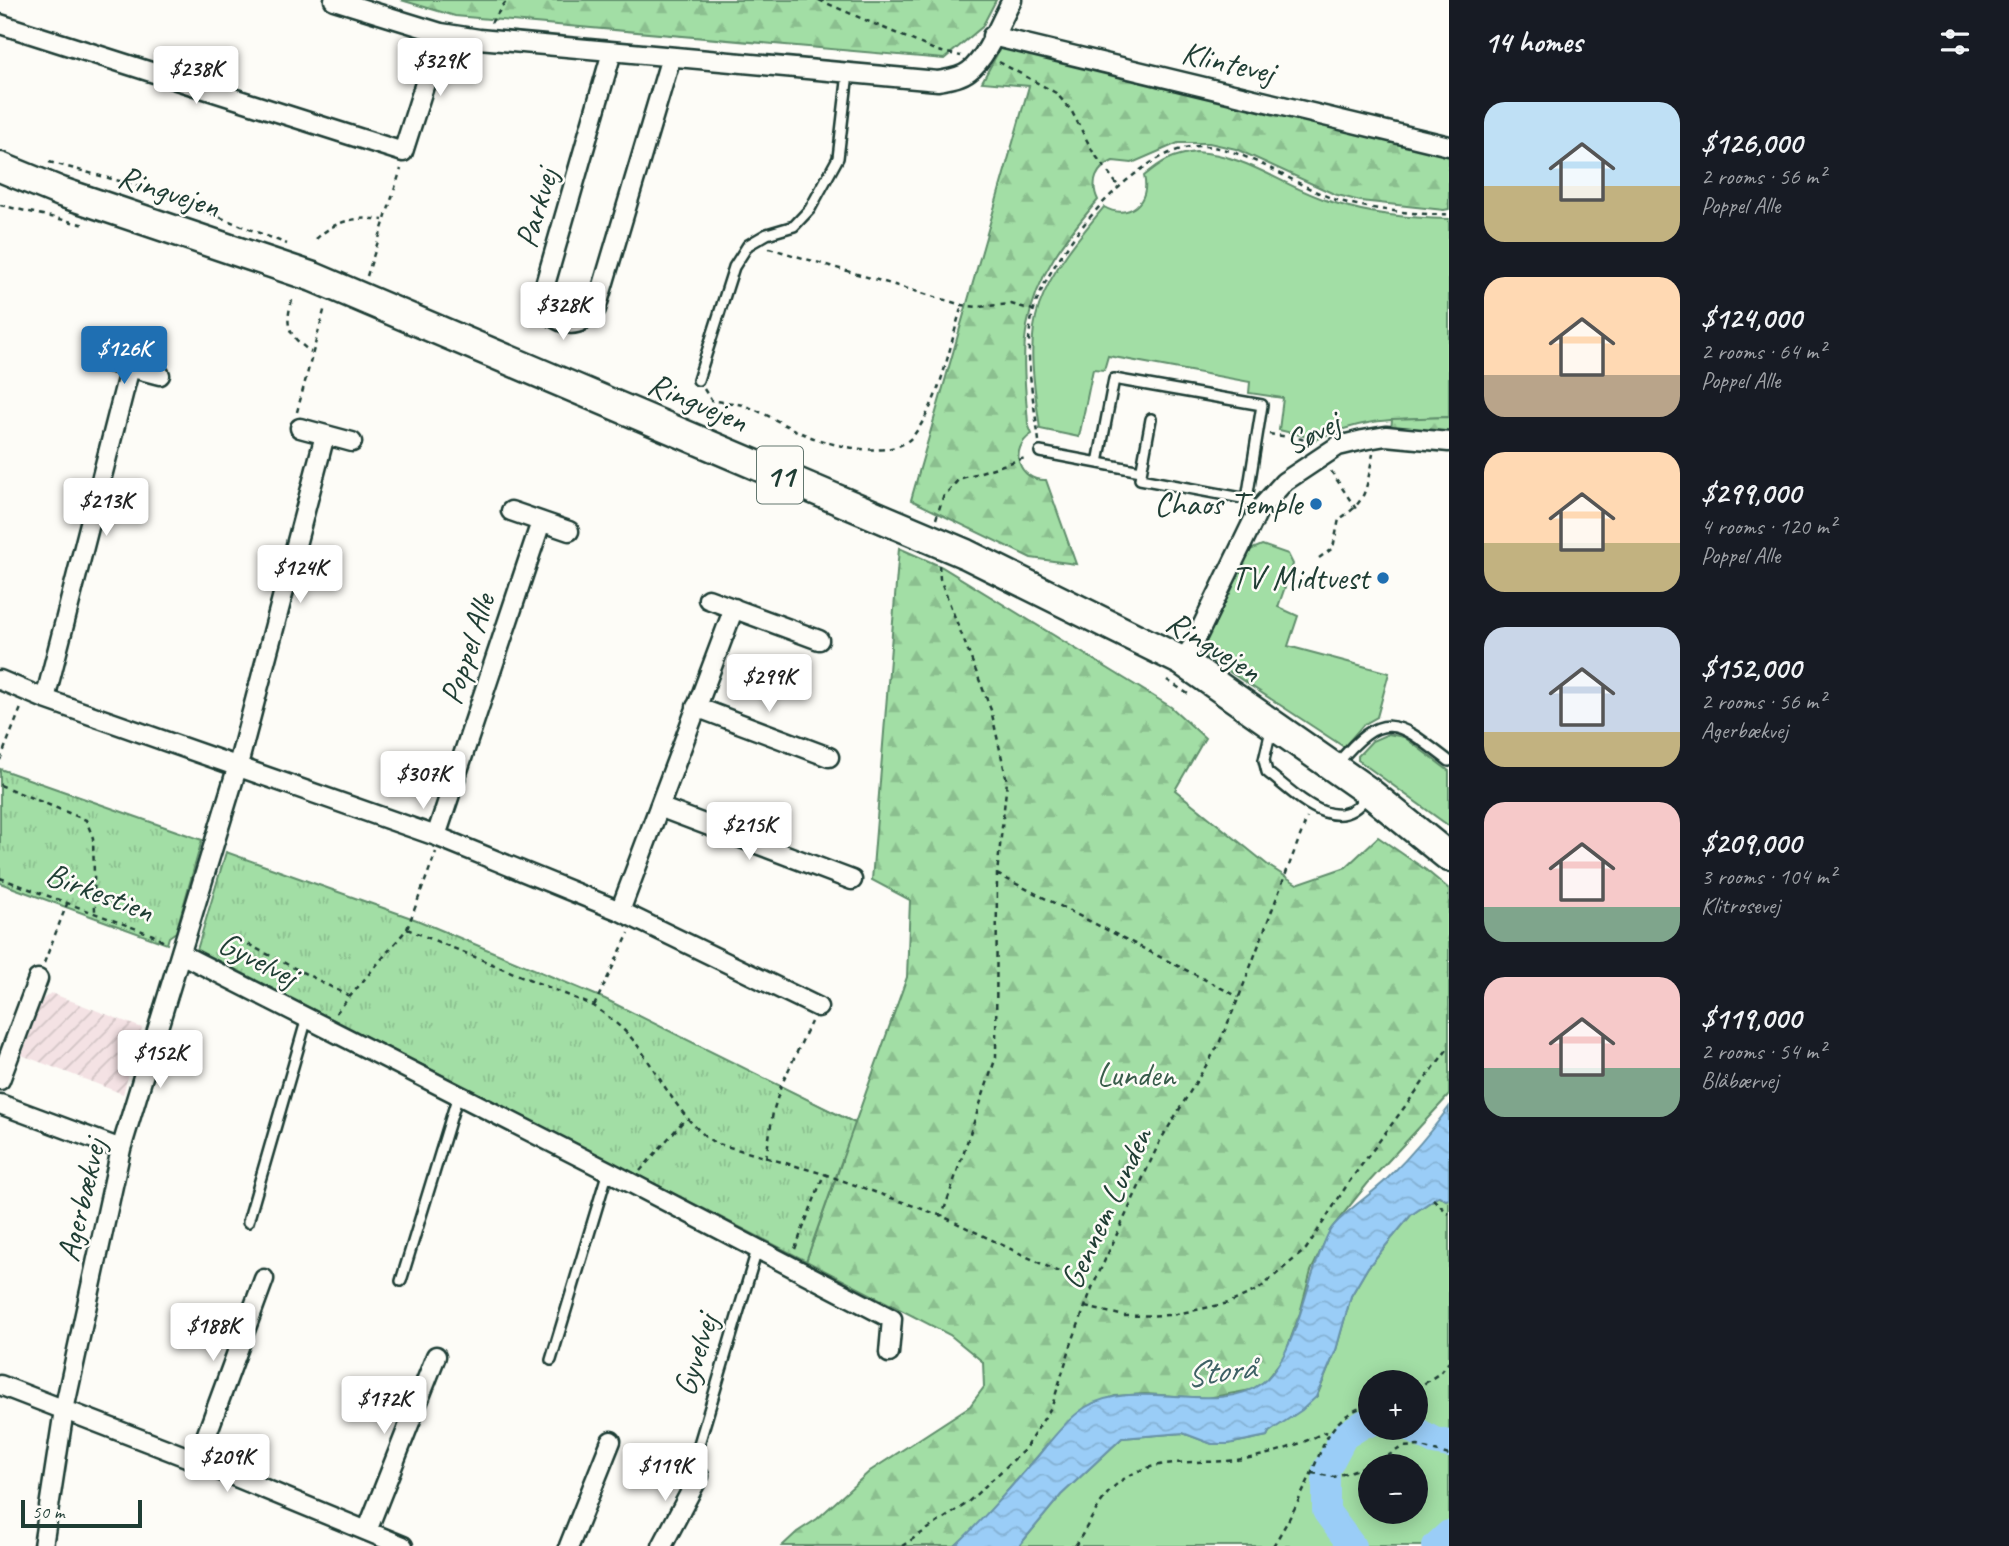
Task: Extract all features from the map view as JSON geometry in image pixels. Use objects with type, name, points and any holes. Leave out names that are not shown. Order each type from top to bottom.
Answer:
[{"type":"main road","name":"Ringvejen","points":[[0,167],[61,192],[313,276],[966,554],[1273,725],[1369,792],[1449,857]]},
{"type":"main road","name":"Ringvejen","points":[[0,186],[61,192]]},
{"type":"street","points":[[334,0],[441,33],[479,39],[938,81],[955,78],[969,71],[981,58],[1012,0]]},
{"type":"street","points":[[0,24],[403,152],[441,33]]},
{"type":"street","name":"Klintevej","points":[[992,36],[1449,146]]},
{"type":"street","name":"Parkvej","points":[[612,52],[542,295],[544,310],[555,319],[572,324],[586,321],[596,309],[671,57]]},
{"type":"street","points":[[98,359],[160,375]]},
{"type":"street","points":[[36,695],[130,367]]},
{"type":"street","points":[[300,428],[352,442]]},
{"type":"street","points":[[238,765],[325,435]]},
{"type":"street","name":"Søvej","points":[[1174,671],[1190,651],[1252,505],[1338,446],[1386,436],[1449,442]]},
{"type":"street","points":[[510,511],[569,531]]},
{"type":"street","name":"Poppel Alle","points":[[436,836],[541,522]]},
{"type":"street","points":[[708,598],[819,640]]},
{"type":"street","points":[[628,915],[659,807],[734,608]]},
{"type":"street","points":[[0,680],[436,836],[628,915],[818,1007]]},
{"type":"street","points":[[696,708],[829,757]]},
{"type":"street","name":"Agerbækvej","points":[[43,1546],[64,1410],[121,1149],[238,765]]},
{"type":"street","points":[[659,807],[852,880]]},
{"type":"street","name":"Gyvelvej","points":[[181,954],[630,1182],[892,1319],[888,1353]]},
{"type":"street","points":[[0,1080],[38,979]]},
{"type":"street","points":[[0,1104],[121,1149]]},
{"type":"street","points":[[197,1461],[264,1279]]},
{"type":"street","points":[[367,1531],[436,1356]]},
{"type":"street","points":[[0,1385],[197,1461],[403,1546]]},
{"type":"street","points":[[569,1546],[611,1441]]},
{"type":"street","points":[[662,1546],[678,1521],[699,1476]]},
{"type":"lane","points":[[698,380],[734,268],[748,244],[794,226],[810,209],[838,158],[848,73]]},
{"type":"lane","points":[[1098,463],[1114,379],[1262,405],[1252,505],[1140,479],[1151,419]]},
{"type":"lane","points":[[1040,452],[1141,471]]},
{"type":"lane","points":[[1273,725],[1264,760],[1267,772],[1312,805],[1328,814],[1343,816],[1358,808],[1369,792]]},
{"type":"lane","points":[[1334,768],[1364,736],[1387,725],[1400,727],[1415,735],[1449,761]]},
{"type":"lane","name":"Gyvelvej","points":[[248,1222],[307,1018]]},
{"type":"lane","points":[[401,1281],[457,1095]]},
{"type":"lane","points":[[551,1360],[608,1171]]},
{"type":"lane","name":"Gyvelvej","points":[[699,1476],[693,1464],[757,1250]]},
{"type":"path","points":[[479,39],[507,0]]},
{"type":"path","points":[[819,0],[937,51],[999,62],[1056,93],[1070,110],[1093,152],[1119,187]]},
{"type":"path","points":[[936,521],[943,497],[959,480],[1040,452],[1031,375],[1030,342],[1034,310],[1050,275],[1076,234],[1119,187],[1143,167],[1172,151],[1201,146],[1230,150],[1335,200],[1387,209],[1449,214]]},
{"type":"path","points":[[366,277],[402,164],[403,152]]},
{"type":"path","points":[[0,205],[89,226]]},
{"type":"path","points":[[316,239],[342,221],[367,218],[383,220]]},
{"type":"path","points":[[760,238],[771,250],[962,305],[977,307],[1011,304],[1034,310]]},
{"type":"path","points":[[292,300],[288,313],[289,329],[296,341],[311,352]]},
{"type":"path","points":[[300,428],[295,418],[327,300]]},
{"type":"path","points":[[698,380],[711,400],[745,405],[812,438],[849,446],[884,450],[898,448],[918,429],[936,392],[962,305]]},
{"type":"path","points":[[1319,558],[1333,548],[1339,519],[1356,509],[1364,496],[1377,438]]},
{"type":"path","points":[[942,1216],[996,1057],[998,874],[1007,781],[991,710],[940,579],[939,563],[949,567]]},
{"type":"path","points":[[1174,671],[1188,694]]},
{"type":"path","points":[[0,760],[36,695]]},
{"type":"path","points":[[0,785],[86,820],[93,838],[95,912]]},
{"type":"path","name":"Gennem Lunden","points":[[902,1546],[966,1504],[1024,1450],[1052,1406],[1085,1307],[1160,1141],[1217,1046],[1240,997],[1312,805]]},
{"type":"path","points":[[326,1027],[407,929],[436,854],[436,836]]},
{"type":"path","points":[[998,874],[1240,997]]},
{"type":"path","name":"Birkestien","points":[[0,878],[153,935],[181,954]]},
{"type":"path","points":[[38,979],[67,903]]},
{"type":"path","points":[[594,1006],[628,915]]},
{"type":"path","points":[[407,929],[594,1006],[617,1023],[636,1044],[686,1118],[702,1135],[715,1143],[824,1174],[942,1216],[1093,1288]]},
{"type":"path","points":[[208,967],[232,936],[349,996]]},
{"type":"path","points":[[766,1158],[781,1086],[818,1007]]},
{"type":"path","points":[[1085,1307],[1125,1316],[1172,1315],[1230,1303],[1259,1289],[1306,1248],[1349,1182],[1449,1046]]},
{"type":"path","points":[[630,1182],[686,1118]]},
{"type":"path","points":[[786,1264],[801,1240],[824,1174]]},
{"type":"path","points":[[1433,1199],[1449,1214]]},
{"type":"path","points":[[1428,1381],[1440,1373],[1449,1362]]},
{"type":"path","points":[[1273,1546],[1293,1514],[1328,1433],[1348,1414],[1358,1409]]},
{"type":"path","points":[[1074,1546],[1100,1503],[1115,1485],[1129,1475],[1164,1463],[1234,1461],[1255,1457],[1328,1433]]},
{"type":"path","points":[[1312,1473],[1334,1477],[1378,1462],[1402,1447],[1418,1446],[1449,1455]]},
{"type":"shaded area","points":[[51,993],[142,1028],[123,1094],[19,1054],[39,1002]]},
{"type":"green space","points":[[401,0],[996,0],[982,27],[944,59],[455,16]]},
{"type":"green space","points":[[1002,45],[1449,150],[1449,209],[1444,210],[1360,201],[1334,194],[1236,149],[1209,143],[1178,143],[1132,163],[1113,161],[1102,168],[1095,182],[1098,200],[1063,244],[1038,290],[1027,326],[1024,350],[1028,424],[1032,434],[1025,440],[1018,455],[1023,470],[1036,479],[1046,480],[1076,564],[1031,558],[911,500],[1029,86],[982,82]]},
{"type":"green space","points":[[1196,152],[1232,159],[1315,196],[1361,210],[1449,219],[1449,417],[1395,419],[1362,424],[1311,442],[1304,436],[1279,430],[1283,398],[1249,393],[1250,382],[1108,356],[1104,370],[1093,369],[1079,437],[1040,429],[1034,383],[1033,336],[1039,306],[1051,279],[1104,207],[1121,212],[1136,206],[1144,194],[1144,176],[1168,160]]},
{"type":"green space","points":[[1449,417],[1449,437],[1391,432],[1392,419]]},
{"type":"green space","points":[[1262,545],[1288,554],[1293,564],[1278,607],[1298,616],[1288,646],[1389,673],[1377,717],[1363,725],[1344,747],[1204,655],[1205,640],[1250,550]]},
{"type":"green space","name":"Lunden","points":[[899,548],[942,567],[1171,707],[1205,738],[1175,790],[1269,866],[1297,884],[1346,867],[1378,837],[1449,889],[1449,1095],[1368,1183],[1331,1229],[1311,1271],[1284,1357],[1265,1381],[1251,1390],[1207,1398],[1145,1394],[1115,1396],[1086,1407],[1056,1435],[977,1526],[955,1546],[782,1546],[817,1519],[870,1471],[970,1406],[984,1387],[983,1362],[950,1335],[806,1261],[842,1161],[787,1090],[855,1123],[907,977],[910,900],[872,880]]},
{"type":"green space","points":[[1388,734],[1404,737],[1449,771],[1449,826],[1358,760],[1358,756],[1372,741]]},
{"type":"green space","points":[[0,769],[202,840],[176,932],[169,937],[167,944],[0,883]]},
{"type":"green space","points":[[226,852],[417,920],[605,999],[855,1123],[806,1261],[197,950]]},
{"type":"green space","points":[[1449,1193],[1449,1546],[1019,1546],[1061,1495],[1122,1438],[1183,1433],[1212,1444],[1228,1444],[1267,1436],[1317,1396],[1336,1350],[1351,1296],[1368,1267],[1411,1215],[1439,1196],[1446,1200]]},
{"type":"water","points":[[1449,1107],[1449,1199],[1439,1196],[1411,1215],[1368,1267],[1351,1296],[1336,1350],[1316,1397],[1302,1410],[1267,1436],[1228,1444],[1212,1444],[1183,1433],[1122,1438],[1061,1495],[1019,1546],[955,1546],[998,1502],[1060,1429],[1086,1407],[1106,1398],[1129,1395],[1223,1397],[1244,1393],[1262,1383],[1283,1357],[1330,1231],[1343,1216],[1395,1171]]},
{"type":"waterway","points":[[1352,1546],[1326,1511],[1326,1470],[1344,1436],[1358,1427]]},
{"type":"waterway","points":[[1428,1438],[1449,1444]]},
{"type":"waterway","points":[[1436,1546],[1449,1534]]},
{"type":"place","name":"Chaos Temple","points":[[1316,504]]},
{"type":"place","name":"TV Midtvest","points":[[1383,578]]},
{"type":"water label","name":"Storå","points":[[1220,1371]]}]
